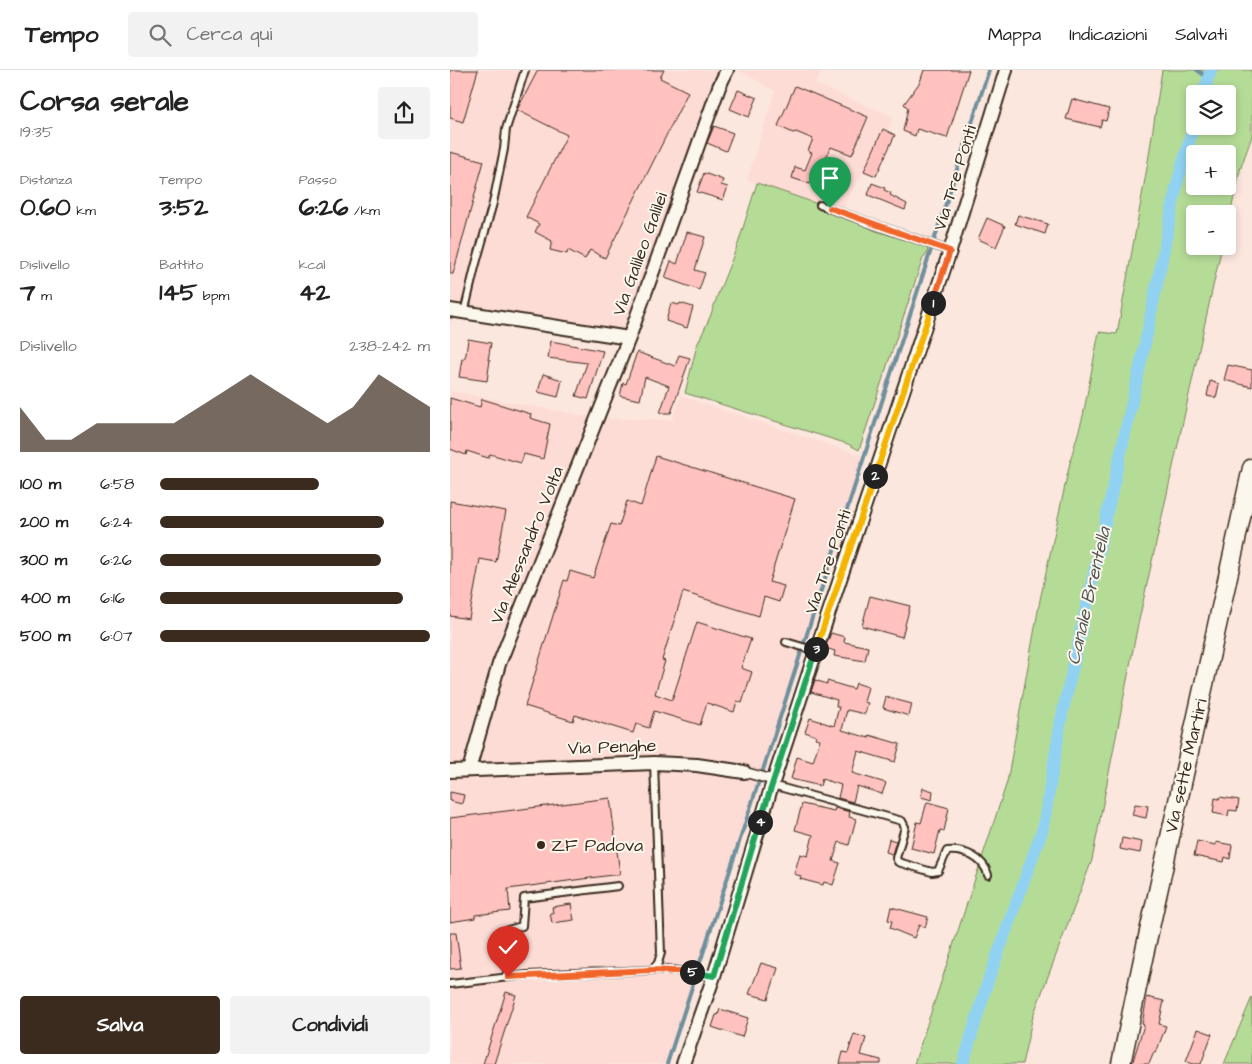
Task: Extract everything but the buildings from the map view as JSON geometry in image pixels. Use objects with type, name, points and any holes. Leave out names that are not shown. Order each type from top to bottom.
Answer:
[{"type":"main road","name":"Via sette Martiri","points":[[1121,1064],[1252,468]]},
{"type":"street","name":"Via Galileo Galilei","points":[[450,310],[629,338],[718,87],[727,70]]},
{"type":"street","name":"Via Tre Ponti","points":[[683,1064],[772,782],[950,251],[1006,70]]},
{"type":"street","name":"Via Alessandro Volta","points":[[469,770],[499,664],[629,338]]},
{"type":"street","name":"Via Penghe","points":[[450,772],[654,763],[697,765],[744,772],[772,782]]},
{"type":"lane","points":[[464,313],[493,203],[506,129],[525,70]]},
{"type":"lane","points":[[820,205],[950,251]]},
{"type":"lane","points":[[786,642],[816,651]]},
{"type":"lane","points":[[652,970],[658,964],[661,953],[654,763]]},
{"type":"lane","points":[[772,782],[902,821],[905,827],[896,858],[898,862],[932,872],[938,870],[947,851],[955,850],[978,859],[986,867],[988,875]]},
{"type":"lane","points":[[508,977],[501,932],[522,926],[524,898],[618,886]]},
{"type":"lane","points":[[450,984],[508,977],[652,970],[684,971],[710,975]]},
{"type":"shaded area","points":[[450,70],[727,70],[626,341],[454,315],[450,328]]},
{"type":"shaded area","points":[[738,70],[822,70],[816,84],[894,117],[841,212],[747,180],[775,91]]},
{"type":"shaded area","points":[[450,391],[596,418],[672,420],[681,396],[864,456],[667,1064],[450,1064]]},
{"type":"green space","points":[[1162,70],[1252,70],[1252,136],[1236,188],[1236,145],[1186,145],[1186,195],[1234,195],[1232,205],[1186,205],[1186,255],[1220,255],[1137,629],[1092,860],[1033,1016],[1022,1064],[914,1064],[1007,782],[1040,600],[1071,458],[1083,416],[1099,332],[1117,334],[1147,168]]},
{"type":"green space","points":[[757,183],[841,212],[873,230],[928,247],[859,450],[848,444],[685,393],[697,345],[710,317],[738,244]]},
{"type":"green space","points":[[1252,997],[1252,1064],[1224,1064]]},
{"type":"waterway","points":[[763,770],[989,70]]},
{"type":"waterway","points":[[1197,70],[1208,78]]},
{"type":"waterway","name":"Canale Brentella","points":[[1206,85],[1211,70]]},
{"type":"waterway","name":"Canale Brentella","points":[[963,1064],[988,981],[1043,828],[1061,720],[1145,344],[1177,184],[1191,135]]},
{"type":"waterway","points":[[667,1064],[759,781]]},
{"type":"place","name":"ZF Padova","points":[[541,845]]},
{"type":"route","points":[[508,977],[652,970],[684,971],[714,976],[772,785],[950,251],[830,208]]}]
